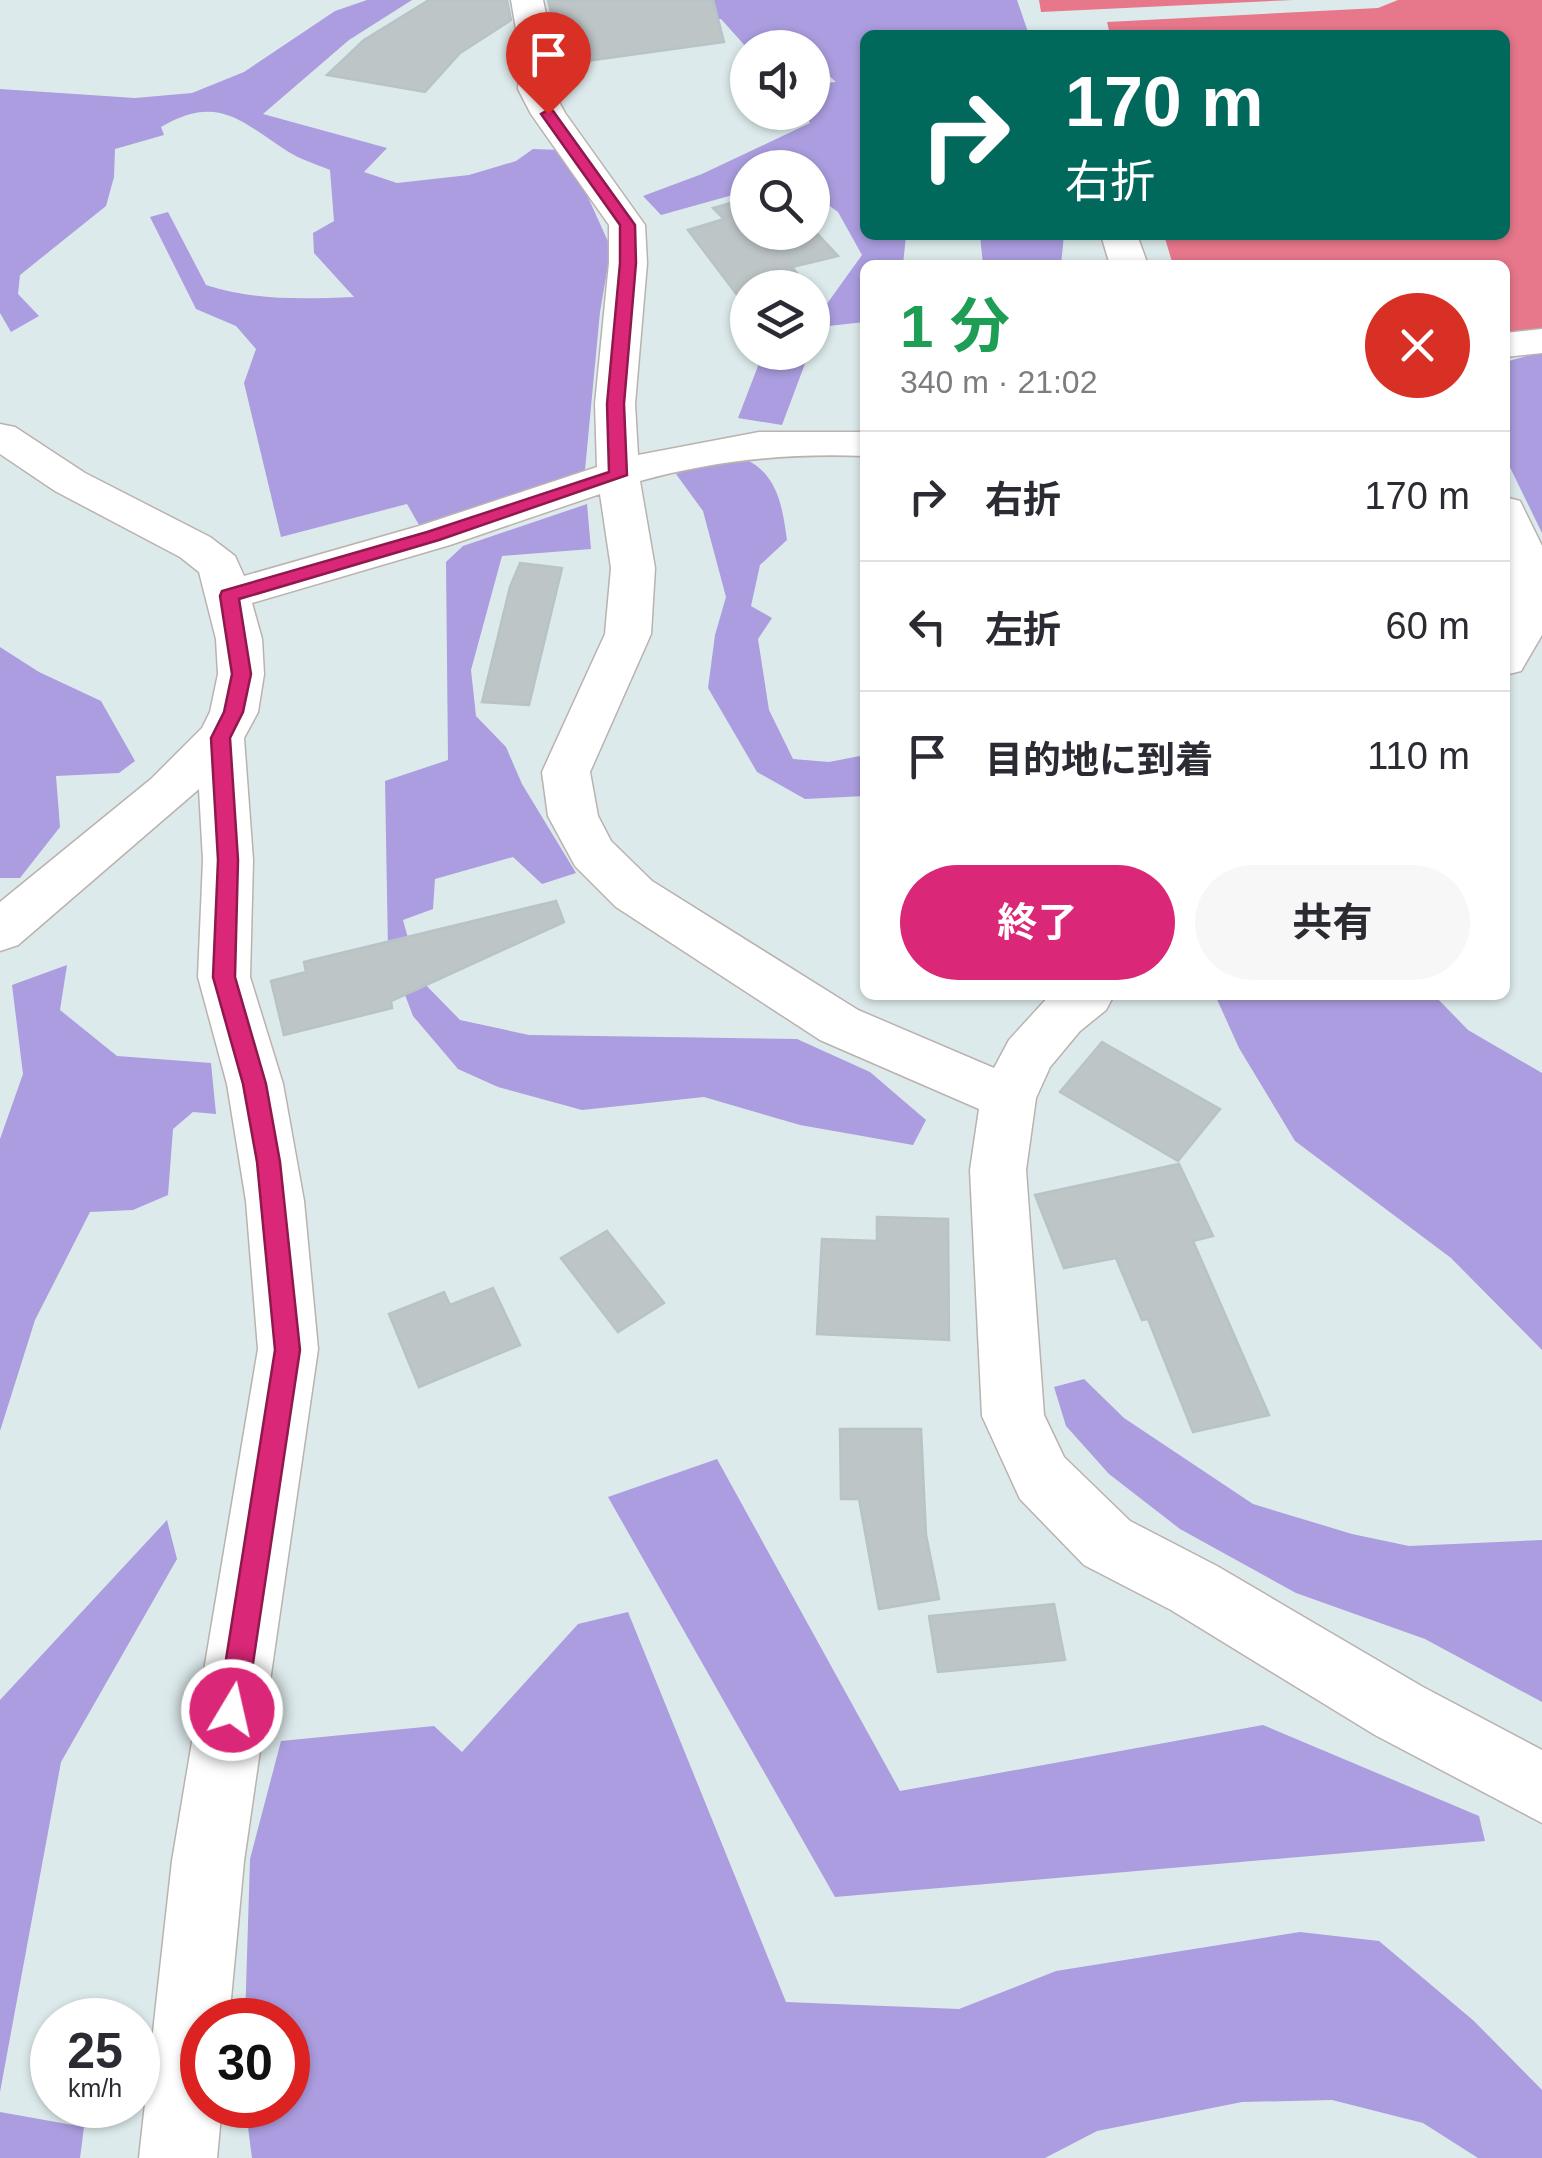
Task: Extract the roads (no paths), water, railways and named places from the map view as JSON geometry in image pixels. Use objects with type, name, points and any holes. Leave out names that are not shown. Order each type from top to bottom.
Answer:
[{"type":"street","points":[[527,0],[537,52],[535,89],[548,114],[628,225],[615,404],[618,475],[633,568],[628,634],[566,772],[573,816],[593,853],[634,894],[839,1025],[1008,1098]]},
{"type":"street","points":[[1510,344],[1542,341]]},
{"type":"street","points":[[0,436],[70,482],[195,547],[219,566],[229,596],[242,674],[234,712],[220,738],[168,791],[0,931]]},
{"type":"street","points":[[229,596],[433,536],[670,456],[803,439],[860,444]]},
{"type":"street","points":[[1510,520],[1528,556],[1534,586],[1530,615],[1510,655]]},
{"type":"street","points":[[1510,670],[1542,680]]},
{"type":"street","points":[[178,2158],[208,1861],[288,1350],[268,1162],[255,1084],[224,977],[228,860],[220,738]]},
{"type":"street","points":[[1081,1000],[1061,1016],[1028,1055],[1008,1098],[998,1170],[1012,1416],[1042,1478],[1107,1543],[1194,1588],[1384,1702],[1542,1788]]}]
